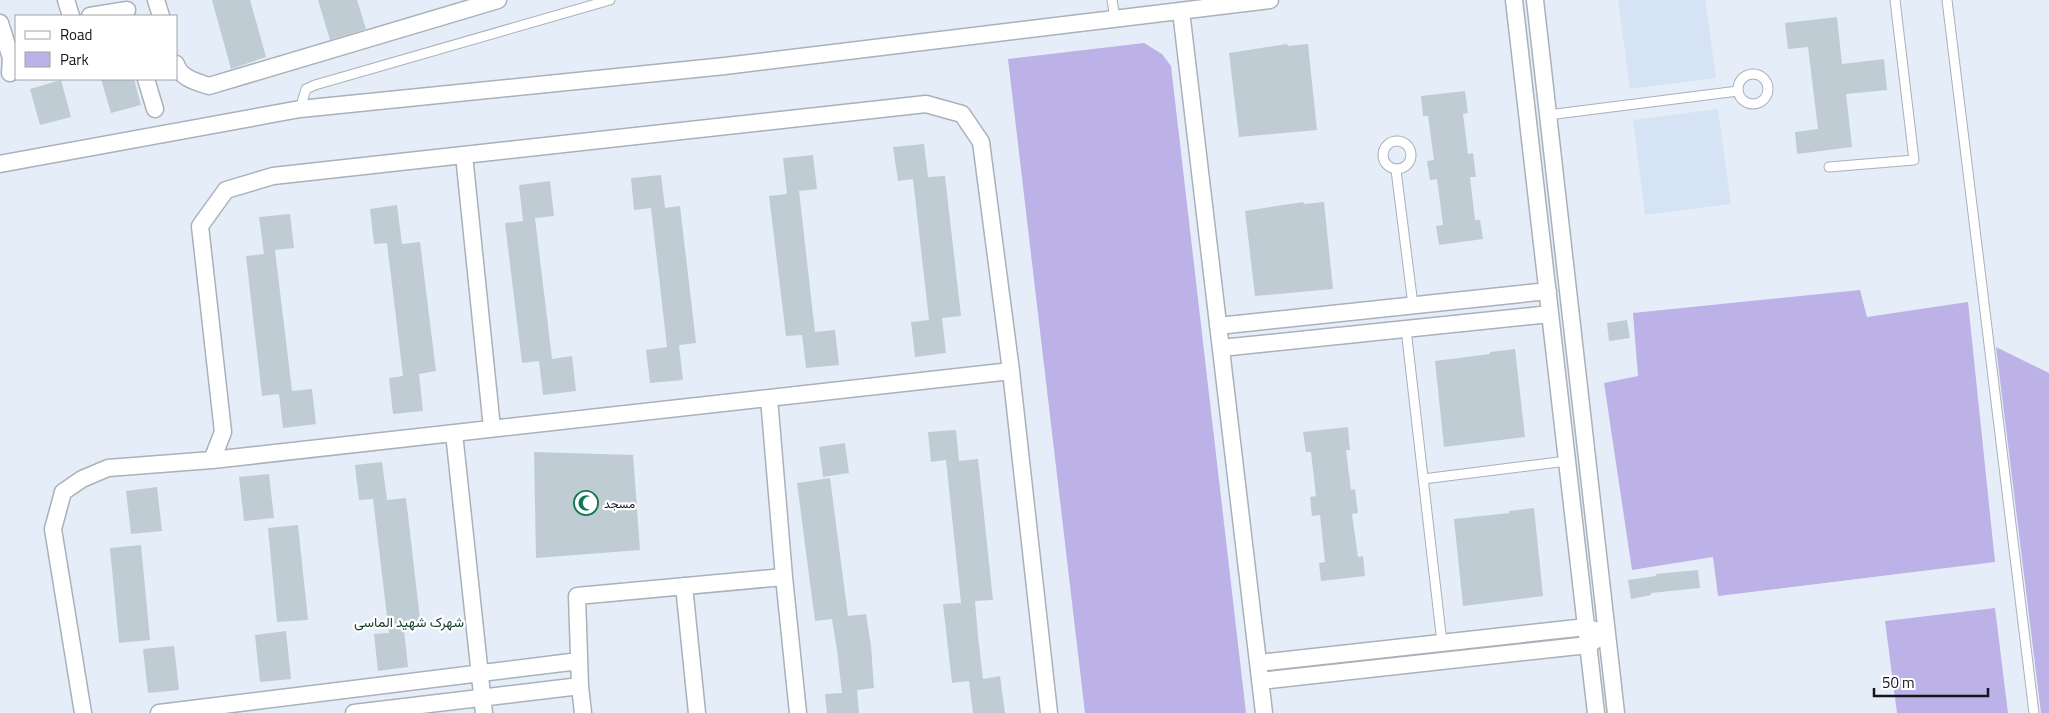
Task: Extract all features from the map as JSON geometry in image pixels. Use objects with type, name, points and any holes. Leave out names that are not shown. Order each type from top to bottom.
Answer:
[{"type":"street","points":[[66,0],[71,15]]},
{"type":"street","points":[[156,0],[161,15]]},
{"type":"street","points":[[178,70],[191,80],[208,86],[498,0]]},
{"type":"street","points":[[0,164],[300,110],[725,66],[1270,0]]},
{"type":"street","points":[[1514,0],[1596,713]]},
{"type":"street","points":[[1535,0],[1616,713]]},
{"type":"street","points":[[95,15],[127,9]]},
{"type":"street","points":[[1181,11],[1264,713]]},
{"type":"street","points":[[0,23],[11,58],[9,74]]},
{"type":"street","points":[[146,80],[155,108]]},
{"type":"street","points":[[212,460],[223,432],[200,226],[226,190],[273,176],[926,104],[962,114],[981,142],[1011,371],[1049,713]]},
{"type":"street","points":[[464,154],[492,428]]},
{"type":"street","points":[[1218,326],[1548,291]]},
{"type":"street","points":[[1221,348],[1550,314]]},
{"type":"street","points":[[83,713],[53,528],[63,492],[82,479],[108,468],[212,460],[1011,371]]},
{"type":"street","points":[[769,398],[798,713]]},
{"type":"street","points":[[454,433],[483,705]]},
{"type":"street","points":[[583,713],[580,686],[577,596],[784,577]]},
{"type":"street","points":[[684,586],[697,713]]},
{"type":"street","points":[[1258,663],[1586,627],[1607,633]]},
{"type":"street","points":[[1260,681],[1588,644],[1607,633]]},
{"type":"street","points":[[159,713],[579,661]]},
{"type":"street","points":[[354,713],[483,705],[580,686]]},
{"type":"lane","points":[[300,110],[306,89],[315,85],[610,0]]},
{"type":"lane","points":[[1112,0],[1115,18]]},
{"type":"lane","points":[[1829,167],[1914,160],[1895,0]]},
{"type":"lane","points":[[1947,0],[2034,713]]},
{"type":"lane","points":[[1548,115],[1738,91]]},
{"type":"lane","points":[[1396,170],[1413,305]]},
{"type":"lane","points":[[1406,329],[1442,642]]},
{"type":"lane","points":[[1423,479],[1567,460]]},
{"type":"shaded area","points":[[1618,0],[1705,0],[1716,78],[1630,89]]},
{"type":"shaded area","points":[[1718,109],[1731,204],[1645,215],[1633,120]]},
{"type":"green space","points":[[1144,43],[1162,54],[1171,66],[1246,713],[1085,713],[1008,59]]},
{"type":"green space","points":[[1860,290],[1867,317],[1968,302],[1995,562],[1718,596],[1713,557],[1632,570],[1604,383],[1638,376],[1633,313]]},
{"type":"green space","points":[[1996,347],[2049,373],[2049,713],[2041,713]]},
{"type":"green space","points":[[1995,608],[2008,713],[1897,713],[1885,621]]},
{"type":"building","points":[[212,0],[250,0],[266,57],[231,69]]},
{"type":"building","points":[[318,0],[357,0],[366,29],[330,40]]},
{"type":"building","points":[[1837,17],[1842,64],[1884,59],[1887,90],[1846,94],[1852,147],[1797,154],[1795,132],[1818,129],[1808,47],[1788,49],[1785,23]]},
{"type":"building","points":[[1287,44],[1288,46],[1308,44],[1317,130],[1239,137],[1229,53]]},
{"type":"building","points":[[61,80],[71,117],[40,125],[30,89]]},
{"type":"building","points":[[101,80],[134,80],[141,105],[111,113]]},
{"type":"building","points":[[1465,91],[1468,113],[1463,114],[1468,154],[1473,153],[1476,177],[1470,177],[1475,220],[1480,220],[1483,239],[1439,245],[1436,226],[1443,225],[1437,179],[1430,180],[1427,161],[1434,160],[1428,116],[1423,116],[1421,96]]},
{"type":"building","points":[[924,144],[928,177],[945,176],[961,316],[942,318],[946,353],[915,357],[911,322],[929,320],[913,179],[898,181],[893,147]]},
{"type":"building","points":[[813,155],[817,189],[799,191],[815,332],[835,330],[839,365],[806,368],[802,335],[786,336],[769,196],[787,194],[783,158]]},
{"type":"building","points":[[661,175],[665,208],[680,206],[696,343],[679,345],[683,380],[650,383],[646,350],[667,347],[651,208],[634,210],[631,178]]},
{"type":"building","points":[[550,181],[554,216],[535,218],[552,359],[572,356],[576,391],[543,395],[539,361],[522,363],[505,223],[523,221],[519,185]]},
{"type":"building","points":[[1303,202],[1304,204],[1324,202],[1333,289],[1255,296],[1245,211]]},
{"type":"building","points":[[397,205],[402,244],[420,242],[436,371],[419,374],[423,411],[393,414],[389,378],[403,376],[387,243],[374,244],[370,209]]},
{"type":"building","points":[[290,214],[294,248],[275,250],[292,391],[312,389],[316,424],[283,428],[279,394],[262,396],[246,256],[264,254],[259,217]]},
{"type":"building","points":[[1627,320],[1630,338],[1609,341],[1607,323]]},
{"type":"building","points":[[1515,349],[1525,437],[1444,447],[1435,361]]},
{"type":"building","points":[[1348,427],[1350,450],[1346,450],[1351,490],[1355,489],[1358,513],[1352,514],[1358,557],[1363,556],[1365,576],[1321,581],[1319,563],[1325,562],[1320,515],[1312,516],[1310,497],[1316,496],[1311,452],[1306,452],[1303,432]]},
{"type":"building","points":[[956,430],[959,461],[978,459],[993,600],[975,601],[978,636],[983,679],[1000,676],[1005,713],[973,713],[969,681],[952,683],[943,604],[961,603],[946,460],[931,462],[928,432]]},
{"type":"building","points":[[845,443],[849,473],[823,477],[819,447]]},
{"type":"building","name":"مسجد","points":[[534,452],[633,455],[640,550],[536,558]]},
{"type":"building","points":[[382,462],[387,500],[406,498],[421,628],[404,630],[408,667],[378,671],[374,634],[389,633],[373,499],[359,500],[355,465]]},
{"type":"building","points":[[269,474],[274,518],[244,521],[239,477]]},
{"type":"building","points":[[830,478],[848,616],[866,614],[871,646],[874,688],[857,690],[859,713],[827,713],[825,694],[842,693],[837,650],[832,619],[815,621],[797,483]]},
{"type":"building","points":[[157,487],[162,531],[131,534],[126,491]]},
{"type":"building","points":[[1534,508],[1543,596],[1463,606],[1454,519],[1509,513],[1509,511]]},
{"type":"building","points":[[298,525],[308,620],[277,622],[268,528]]},
{"type":"building","points":[[141,545],[150,640],[119,643],[110,548]]},
{"type":"building","points":[[1698,570],[1700,588],[1651,593],[1651,595],[1631,599],[1628,580],[1656,576],[1656,574]]},
{"type":"building","points":[[286,631],[291,679],[260,682],[255,635]]},
{"type":"building","points":[[174,646],[179,690],[148,693],[143,649]]},
{"type":"place","name":"مسجد","points":[[586,503]]},
{"type":"district","name":"شهرک شهید الماسی","points":[[409,621]]}]
